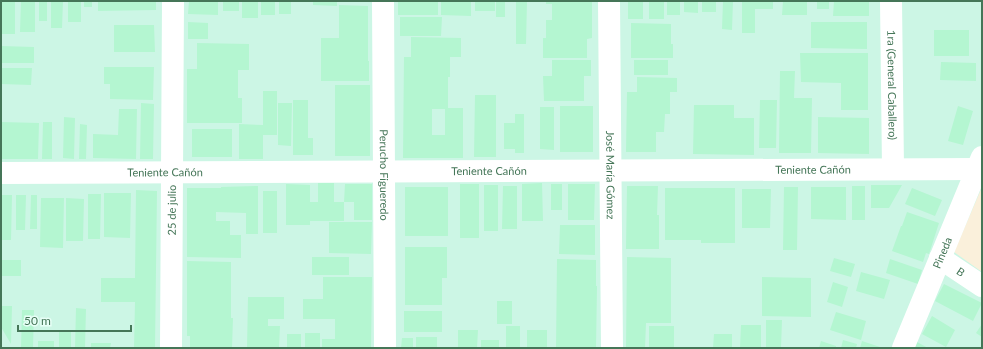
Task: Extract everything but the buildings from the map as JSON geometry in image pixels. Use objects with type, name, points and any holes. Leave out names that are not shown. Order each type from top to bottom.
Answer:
[{"type":"street","name":"25 de julio","points":[[171,348],[173,1]]},
{"type":"street","name":"Perucho Figueredo","points":[[384,1],[385,348]]},
{"type":"street","name":"José María Gómez","points":[[609,1],[612,348]]},
{"type":"street","name":"1ra (General Caballero)","points":[[891,1],[893,169]]},
{"type":"street","name":"Teniente Cañón","points":[[1,173],[893,169],[979,163]]},
{"type":"street","name":"Pineda","points":[[903,348],[979,163]]},
{"type":"street","name":"B","points":[[940,258],[982,286]]},
{"type":"shaded area","points":[[1,1],[982,1],[982,348],[1,348]]},
{"type":"shaded area","points":[[982,187],[982,272],[954,252]]}]
